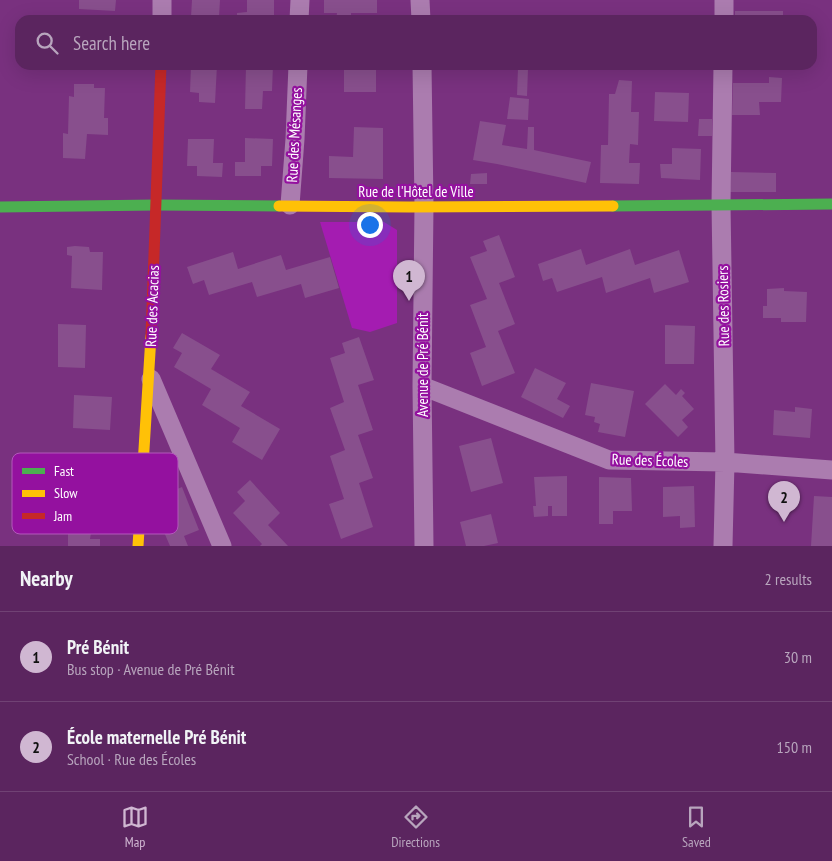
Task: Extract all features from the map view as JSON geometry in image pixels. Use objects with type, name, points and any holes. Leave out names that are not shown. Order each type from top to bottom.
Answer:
[{"type":"street","points":[[162,0],[162,15]]},
{"type":"street","points":[[299,15],[300,0]]},
{"type":"street","points":[[420,0],[421,15]]},
{"type":"street","points":[[724,0],[724,15]]},
{"type":"street","name":"Rue des Acacias","points":[[144,453],[149,376],[160,70]]},
{"type":"street","name":"Rue des Mésanges","points":[[290,205],[298,70]]},
{"type":"street","name":"Avenue de Pré Bénit","points":[[422,70],[424,546]]},
{"type":"street","name":"Rue des Rosiers","points":[[723,70],[721,204],[725,462],[723,546]]},
{"type":"street","name":"Rue de l'Hôtel de Ville","points":[[0,207],[832,204]]},
{"type":"street","points":[[149,376],[222,546]]},
{"type":"street","name":"Rue des Écoles","points":[[422,386],[609,460],[725,462],[832,470]]},
{"type":"shaded area","points":[[320,222],[384,222],[397,230],[397,323],[370,332],[352,328]]},
{"type":"building","points":[[79,0],[116,0],[115,11],[79,9]]},
{"type":"building","points":[[192,0],[220,0],[219,15],[191,15]]},
{"type":"building","points":[[247,0],[274,0],[274,15],[237,15],[237,13],[247,12]]},
{"type":"building","points":[[324,0],[377,0],[377,13],[337,15],[337,13],[324,13]]},
{"type":"building","points":[[735,11],[783,11],[783,15],[735,15]]},
{"type":"building","points":[[191,70],[217,70],[215,103],[199,102],[199,93],[190,92]]},
{"type":"building","points":[[246,70],[273,70],[272,91],[263,91],[262,109],[245,109]]},
{"type":"building","points":[[344,70],[376,70],[376,92],[344,92]]},
{"type":"building","points":[[518,70],[528,70],[527,96],[517,95]]},
{"type":"building","points":[[769,77],[782,78],[781,102],[759,102],[760,115],[732,115],[733,83],[769,83]]},
{"type":"building","points":[[619,80],[632,81],[631,112],[639,112],[638,145],[630,144],[629,163],[640,163],[639,184],[600,183],[601,145],[608,145],[609,94],[615,94]]},
{"type":"building","points":[[74,84],[94,84],[94,88],[105,88],[104,118],[108,118],[108,135],[87,134],[85,159],[63,158],[63,133],[68,134],[69,96],[74,97]]},
{"type":"building","points":[[655,92],[689,93],[688,122],[654,121]]},
{"type":"building","points":[[510,97],[529,99],[528,120],[507,119]]},
{"type":"building","points":[[699,119],[712,119],[712,136],[698,136]]},
{"type":"building","points":[[480,121],[506,125],[502,145],[527,149],[528,127],[534,127],[534,150],[591,162],[586,183],[473,160]]},
{"type":"building","points":[[354,127],[383,128],[383,179],[329,178],[329,156],[353,157]]},
{"type":"building","points":[[245,138],[273,139],[272,166],[261,166],[261,176],[235,176],[235,162],[245,162]]},
{"type":"building","points":[[188,139],[214,139],[213,163],[223,163],[222,177],[197,176],[197,166],[187,166]]},
{"type":"building","points":[[672,148],[701,149],[700,180],[661,178],[660,164],[672,164]]},
{"type":"building","points":[[731,172],[776,173],[776,192],[730,192]]},
{"type":"building","points":[[487,173],[487,184],[470,184],[471,174]]},
{"type":"building","points":[[499,235],[515,277],[499,283],[515,324],[498,331],[515,373],[482,386],[470,353],[486,347],[470,305],[487,299],[470,257],[487,251],[483,241]]},
{"type":"building","points":[[67,247],[89,247],[90,252],[103,252],[102,290],[71,288],[72,256],[67,255]]},
{"type":"building","points":[[581,249],[586,265],[630,249],[635,265],[679,250],[689,282],[654,293],[650,278],[606,293],[602,277],[557,292],[552,278],[543,281],[538,264]]},
{"type":"building","points":[[233,252],[238,269],[281,255],[286,270],[330,257],[339,288],[305,298],[301,284],[257,297],[252,282],[209,295],[204,280],[193,284],[187,267]]},
{"type":"building","points":[[784,288],[784,291],[807,292],[806,322],[781,322],[781,318],[763,318],[763,306],[767,306],[767,289]]},
{"type":"building","points":[[58,324],[86,325],[85,368],[58,367]]},
{"type":"building","points":[[665,325],[695,326],[694,364],[665,364]]},
{"type":"building","points":[[182,333],[220,355],[211,369],[250,392],[241,406],[280,429],[262,460],[232,442],[240,428],[202,405],[211,389],[174,367],[182,353],[173,348]]},
{"type":"building","points":[[359,337],[374,380],[358,385],[373,430],[358,435],[373,478],[359,483],[373,527],[341,539],[329,504],[344,499],[330,456],[345,450],[330,408],[344,402],[330,358],[345,353],[342,343]]},
{"type":"building","points":[[535,368],[566,383],[557,399],[570,406],[563,418],[521,397]]},
{"type":"building","points":[[591,383],[634,391],[625,437],[598,432],[600,424],[594,422],[595,417],[585,415]]},
{"type":"building","points":[[665,384],[676,395],[681,389],[685,393],[682,396],[694,409],[682,420],[688,427],[678,437],[645,404]]},
{"type":"building","points":[[74,395],[112,397],[110,430],[73,428]]},
{"type":"building","points":[[795,407],[812,409],[810,438],[773,435],[774,410],[795,412]]},
{"type":"building","points":[[491,438],[503,483],[471,492],[459,446]]},
{"type":"building","points":[[567,476],[567,516],[552,516],[552,506],[548,506],[548,516],[534,517],[533,506],[536,506],[534,477]]},
{"type":"building","points":[[599,477],[631,478],[632,511],[613,511],[613,524],[599,524]]},
{"type":"building","points":[[250,480],[280,513],[268,525],[288,546],[260,546],[262,544],[233,513],[245,501],[237,492]]},
{"type":"building","points":[[694,486],[695,527],[680,528],[680,516],[663,517],[663,487]]},
{"type":"building","points":[[182,487],[199,530],[184,536],[188,546],[170,546],[165,534],[178,534],[178,489]]},
{"type":"building","points":[[814,496],[832,497],[832,546],[811,546]]},
{"type":"building","points":[[491,514],[498,543],[484,546],[466,546],[460,522]]},
{"type":"building","points":[[68,534],[91,534],[90,539],[100,539],[100,546],[68,546]]},
{"type":"traffic: fast","points":[[613,206],[832,204]]},
{"type":"traffic: fast","points":[[0,207],[279,206]]},
{"type":"traffic: slow","points":[[279,206],[613,206]]},
{"type":"traffic: slow","points":[[144,453],[151,336]]},
{"type":"traffic: slow","points":[[138,546],[139,534]]},
{"type":"traffic: jam","points":[[151,336],[161,70]]},
{"type":"place","name":"Pré Bénit","points":[[409,301]]},
{"type":"place","name":"École maternelle Pré Bénit","points":[[784,522]]}]
